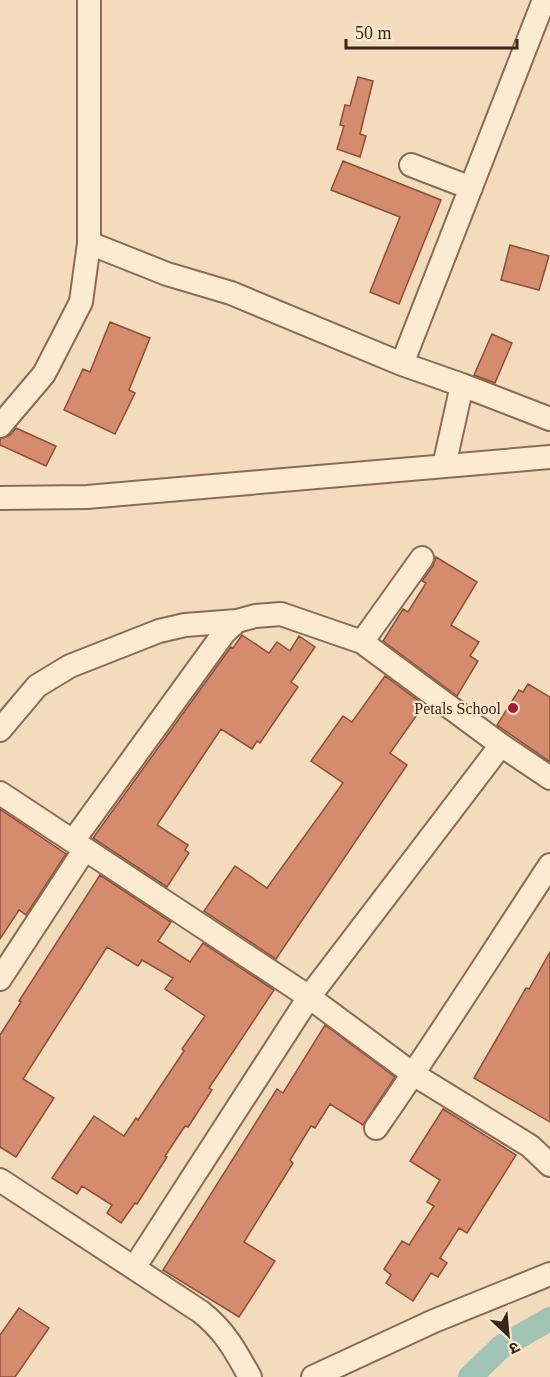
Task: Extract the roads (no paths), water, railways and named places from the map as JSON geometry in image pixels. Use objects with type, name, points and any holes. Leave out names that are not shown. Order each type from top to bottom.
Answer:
[{"type":"street","points":[[0,426],[45,374],[81,302],[89,243],[89,0]]},
{"type":"street","points":[[402,364],[544,0]]},
{"type":"street","points":[[411,165],[471,188]]},
{"type":"street","points":[[89,243],[167,274],[231,292],[402,364],[550,419]]},
{"type":"street","points":[[444,466],[462,385]]},
{"type":"street","points":[[0,498],[87,497],[550,457]]},
{"type":"street","points":[[362,642],[422,558]]},
{"type":"street","points":[[0,730],[37,686],[70,666],[159,631],[185,625],[237,621],[255,616],[281,614],[362,642],[501,745],[550,778]]},
{"type":"street","points":[[0,979],[79,845],[224,633],[237,621]]},
{"type":"street","points":[[134,1268],[309,997],[501,745]]},
{"type":"street","points":[[0,793],[309,997],[413,1074],[530,1146],[550,1165]]},
{"type":"street","points":[[376,1128],[550,865]]},
{"type":"street","points":[[0,1180],[217,1324],[231,1341],[250,1377]]},
{"type":"street","points":[[313,1377],[434,1321],[550,1274]]},
{"type":"waterway","points":[[470,1377],[501,1347],[550,1319]]},
{"type":"place","name":"Petals School","points":[[513,708]]}]
